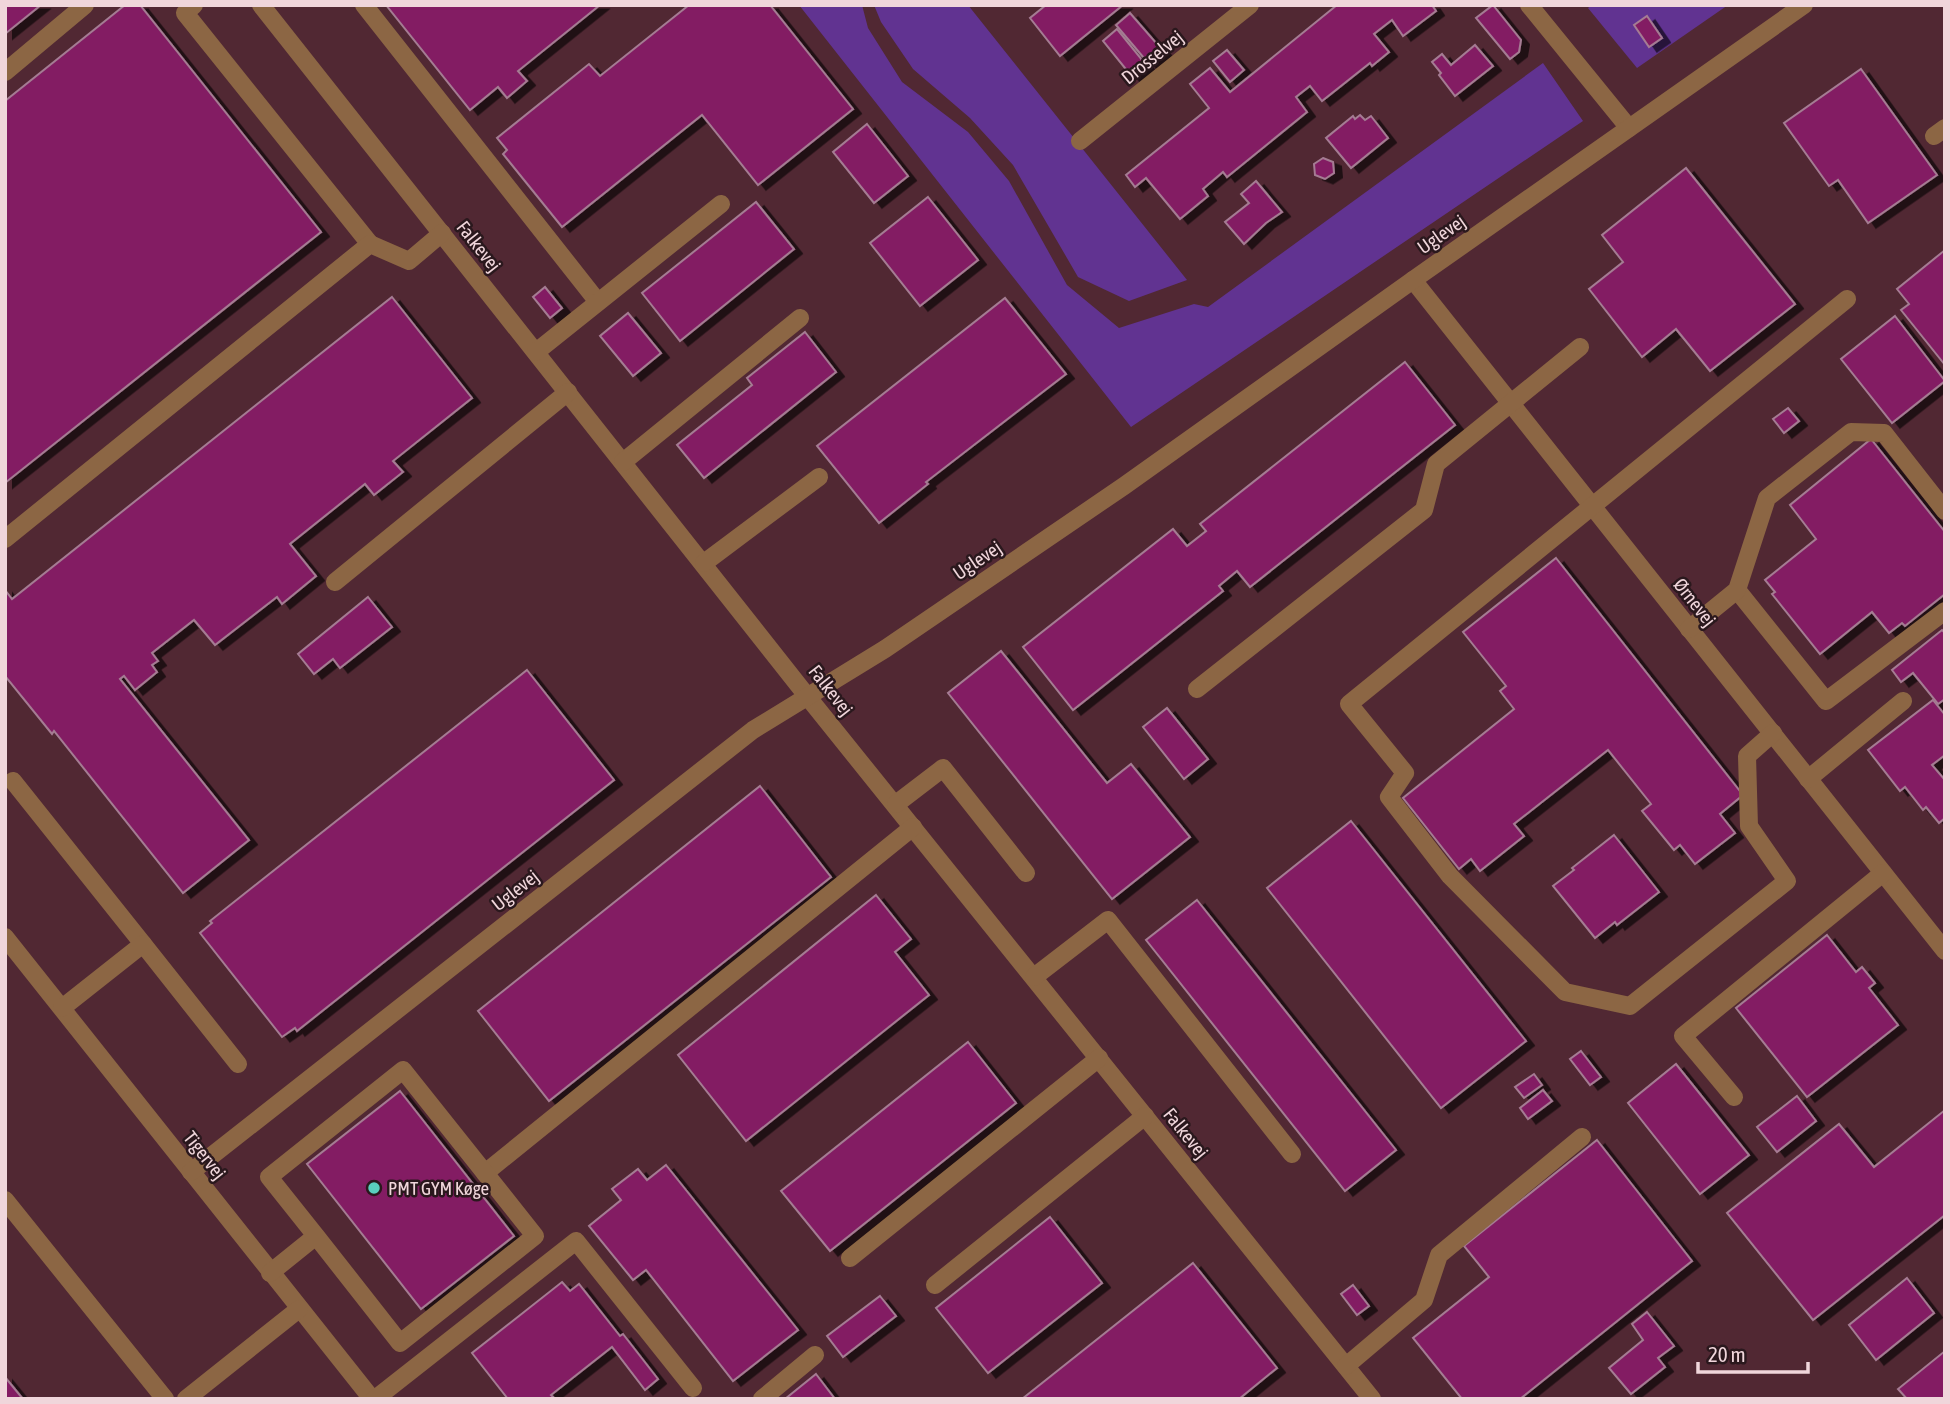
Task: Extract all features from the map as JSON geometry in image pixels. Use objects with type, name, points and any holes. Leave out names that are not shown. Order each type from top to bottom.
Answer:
[{"type":"street","points":[[5,72],[85,5]]},
{"type":"street","name":"Falkevej","points":[[261,5],[807,696],[1372,1399]]},
{"type":"street","points":[[364,5],[598,302]]},
{"type":"street","name":"Drosselvej","points":[[1080,141],[1250,5]]},
{"type":"street","name":"Uglevej","points":[[191,1172],[753,730],[884,649],[1112,494],[1804,5]]},
{"type":"street","points":[[1533,6],[1629,128]]},
{"type":"street","points":[[186,8],[370,244],[409,261],[442,233]]},
{"type":"street","points":[[536,352],[721,204]]},
{"type":"street","points":[[5,539],[370,244]]},
{"type":"street","name":"Ørnevej","points":[[1413,280],[1945,951]]},
{"type":"street","points":[[1773,733],[1747,756],[1749,825],[1787,881],[1630,1006],[1565,992],[1450,876],[1389,797],[1405,773],[1349,704],[1847,299]]},
{"type":"street","points":[[623,462],[800,318]]},
{"type":"street","points":[[1197,689],[1424,510],[1436,464],[1580,347]]},
{"type":"street","points":[[335,582],[568,392]]},
{"type":"street","points":[[1689,629],[1737,590],[1767,498],[1851,432],[1884,433],[1945,511]]},
{"type":"street","points":[[704,563],[819,477]]},
{"type":"street","points":[[1737,590],[1826,701],[1945,611]]},
{"type":"street","points":[[1808,779],[1903,701]]},
{"type":"street","points":[[896,804],[943,768],[1026,873]]},
{"type":"street","points":[[13,781],[237,1065]]},
{"type":"street","points":[[485,1173],[913,827]]},
{"type":"street","points":[[1734,1097],[1684,1036],[1883,873]]},
{"type":"street","points":[[1034,977],[1108,920],[1292,1154]]},
{"type":"street","name":"Tigervej","points":[[5,937],[373,1399]]},
{"type":"street","points":[[62,1008],[144,944]]},
{"type":"street","points":[[850,1258],[1099,1058]]},
{"type":"street","points":[[403,1070],[535,1236],[400,1343],[316,1236],[269,1177],[403,1070]]},
{"type":"street","points":[[935,1285],[1145,1116]]},
{"type":"street","points":[[1346,1366],[1423,1300],[1438,1255],[1582,1137]]},
{"type":"street","points":[[5,1200],[165,1399]]},
{"type":"street","points":[[270,1273],[316,1236]]},
{"type":"street","points":[[373,1399],[576,1241],[693,1388]]},
{"type":"street","points":[[186,1399],[299,1309]]},
{"type":"street","points":[[762,1399],[815,1355]]},
{"type":"shaded area","points":[[799,5],[862,5],[868,28],[902,82],[968,132],[1009,181],[1067,285],[1119,328],[1194,304],[1208,307],[1543,63],[1583,121],[1131,427]]},
{"type":"shaded area","points":[[874,5],[968,5],[1187,280],[1129,301],[1078,277],[1013,165],[970,118],[913,69],[881,22]]},
{"type":"shaded area","points":[[1592,5],[1728,5],[1637,68],[1588,8]]},
{"type":"building","points":[[5,5],[41,5],[5,34]]},
{"type":"building","points":[[125,5],[140,5],[321,232],[5,483],[5,101]]},
{"type":"building","points":[[386,5],[600,5],[518,71],[527,81],[507,98],[498,87],[470,110]]},
{"type":"building","points":[[689,5],[770,5],[853,109],[758,185],[702,115],[562,227],[503,154],[507,150],[497,138],[589,64],[600,76]]},
{"type":"building","points":[[1046,5],[1123,5],[1060,56],[1030,18]]},
{"type":"building","points":[[1337,5],[1432,5],[1436,11],[1403,36],[1392,20],[1374,34],[1389,52],[1372,66],[1370,63],[1322,101],[1310,86],[1296,97],[1307,112],[1227,177],[1223,172],[1203,189],[1208,196],[1180,219],[1146,178],[1135,187],[1126,175],[1209,108],[1190,84],[1210,68],[1230,92]]},
{"type":"building","points":[[1493,5],[1521,40],[1519,52],[1510,59],[1476,18]]},
{"type":"building","points":[[1130,13],[1164,52],[1149,64],[1116,25]]},
{"type":"building","points":[[1647,16],[1662,38],[1649,47],[1634,25]]},
{"type":"building","points":[[1117,29],[1147,66],[1133,78],[1103,41]]},
{"type":"building","points":[[1475,45],[1493,66],[1455,96],[1432,62],[1442,54],[1451,65]]},
{"type":"building","points":[[1227,50],[1244,70],[1230,82],[1213,61]]},
{"type":"building","points":[[1861,69],[1937,175],[1868,223],[1838,180],[1829,186],[1784,123]]},
{"type":"building","points":[[1360,115],[1365,120],[1371,116],[1388,138],[1351,168],[1326,138],[1353,116],[1355,119]]},
{"type":"building","points":[[867,124],[908,176],[874,203],[833,152]]},
{"type":"building","points":[[1323,158],[1333,162],[1334,173],[1325,179],[1315,175],[1314,164]]},
{"type":"building","points":[[1686,168],[1795,304],[1710,371],[1676,329],[1642,357],[1589,289],[1623,262],[1602,235]]},
{"type":"building","points":[[1256,181],[1282,212],[1244,244],[1225,222],[1249,203],[1241,194]]},
{"type":"building","points":[[928,197],[978,260],[920,306],[870,243]]},
{"type":"building","points":[[756,202],[794,249],[680,341],[642,293]]},
{"type":"building","points":[[1945,250],[1945,365],[1901,310],[1909,304],[1897,289]]},
{"type":"building","points":[[545,287],[562,308],[550,318],[533,297]]},
{"type":"building","points":[[392,297],[472,398],[393,461],[403,472],[374,495],[365,484],[290,544],[316,576],[282,604],[277,597],[215,645],[194,620],[152,653],[158,661],[152,665],[157,672],[135,690],[124,676],[120,679],[249,840],[183,893],[54,731],[52,734],[5,676],[5,590],[12,599]]},
{"type":"building","points":[[1005,298],[1066,374],[926,482],[928,484],[879,523],[817,446]]},
{"type":"building","points":[[628,313],[661,353],[633,376],[600,336]]},
{"type":"building","points":[[1895,316],[1945,381],[1892,423],[1841,359]]},
{"type":"building","points":[[805,332],[836,372],[704,478],[677,445],[752,385],[747,378]]},
{"type":"building","points":[[1405,362],[1455,425],[1250,587],[1237,571],[1219,586],[1223,591],[1073,710],[1023,647],[1173,529],[1187,546],[1206,531],[1200,524]]},
{"type":"building","points":[[1788,408],[1799,421],[1784,433],[1773,419]]},
{"type":"building","points":[[1871,439],[1945,532],[1945,594],[1905,626],[1902,623],[1889,633],[1872,612],[1820,654],[1772,594],[1775,592],[1765,580],[1816,539],[1790,505]]},
{"type":"building","points":[[1556,558],[1743,795],[1720,814],[1735,833],[1695,864],[1680,845],[1674,850],[1642,811],[1651,804],[1608,750],[1514,824],[1524,836],[1480,871],[1471,859],[1459,869],[1403,798],[1514,709],[1500,691],[1506,686],[1463,632]]},
{"type":"building","points":[[368,597],[392,627],[340,668],[333,659],[314,674],[298,654]]},
{"type":"building","points":[[1942,630],[1945,633],[1945,699],[1938,704],[1913,673],[1901,682],[1892,670]]},
{"type":"building","points":[[1001,651],[1107,783],[1131,764],[1190,837],[1112,899],[948,693]]},
{"type":"building","points":[[527,670],[614,780],[297,1031],[295,1028],[282,1037],[200,933],[212,923],[210,921]]},
{"type":"building","points":[[1933,700],[1945,715],[1945,755],[1932,765],[1945,780],[1945,818],[1939,823],[1926,807],[1923,810],[1905,787],[1900,791],[1868,750]]},
{"type":"building","points":[[1167,708],[1208,759],[1184,779],[1143,727]]},
{"type":"building","points":[[760,786],[831,877],[549,1101],[478,1011]]},
{"type":"building","points":[[1351,821],[1526,1041],[1441,1108],[1267,888]]},
{"type":"building","points":[[1614,835],[1659,892],[1617,925],[1615,922],[1595,938],[1553,886]]},
{"type":"building","points":[[876,895],[911,939],[895,952],[929,995],[746,1141],[678,1055]]},
{"type":"building","points":[[1197,900],[1396,1150],[1345,1191],[1146,940]]},
{"type":"building","points":[[1827,935],[1856,972],[1862,967],[1875,983],[1869,988],[1898,1025],[1807,1097],[1736,1008]]},
{"type":"building","points":[[968,1042],[1016,1103],[830,1251],[781,1191]]},
{"type":"building","points":[[1581,1051],[1601,1077],[1590,1085],[1570,1059]]},
{"type":"building","points":[[1676,1064],[1749,1155],[1700,1194],[1628,1103]]},
{"type":"building","points":[[1534,1074],[1542,1085],[1524,1098],[1515,1087]]},
{"type":"building","points":[[1543,1090],[1552,1101],[1528,1119],[1520,1108]]},
{"type":"building","points":[[400,1091],[514,1236],[421,1309],[307,1164]]},
{"type":"building","points":[[1797,1096],[1816,1121],[1777,1152],[1757,1127]]},
{"type":"building","points":[[1945,1110],[1945,1215],[1813,1320],[1727,1213],[1839,1124],[1874,1167]]},
{"type":"building","points":[[1597,1140],[1692,1261],[1520,1399],[1462,1399],[1413,1338],[1489,1277],[1464,1246]]},
{"type":"building","points":[[666,1165],[798,1330],[733,1381],[646,1270],[633,1280],[589,1226],[621,1200],[612,1189],[638,1169],[647,1180]]},
{"type":"building","points":[[1050,1217],[1102,1283],[988,1373],[936,1308]]},
{"type":"building","points":[[1193,1263],[1277,1368],[1239,1399],[1022,1399]]},
{"type":"building","points":[[1907,1278],[1934,1313],[1876,1360],[1849,1325]]},
{"type":"building","points":[[562,1282],[570,1291],[579,1284],[658,1379],[645,1390],[612,1347],[551,1395],[555,1399],[508,1399],[472,1353]]},
{"type":"building","points":[[1353,1285],[1369,1306],[1357,1315],[1341,1294]]},
{"type":"building","points":[[880,1296],[896,1316],[843,1357],[827,1336]]},
{"type":"building","points":[[1647,1312],[1674,1346],[1658,1358],[1665,1367],[1631,1394],[1609,1368],[1643,1340],[1632,1324]]},
{"type":"building","points":[[1945,1351],[1945,1399],[1907,1399],[1898,1389]]},
{"type":"building","points":[[816,1374],[835,1399],[785,1399]]},
{"type":"building","points":[[5,1377],[23,1399],[5,1399]]},
{"type":"place","name":"PMT GYM Køge","points":[[374,1188]]}]
